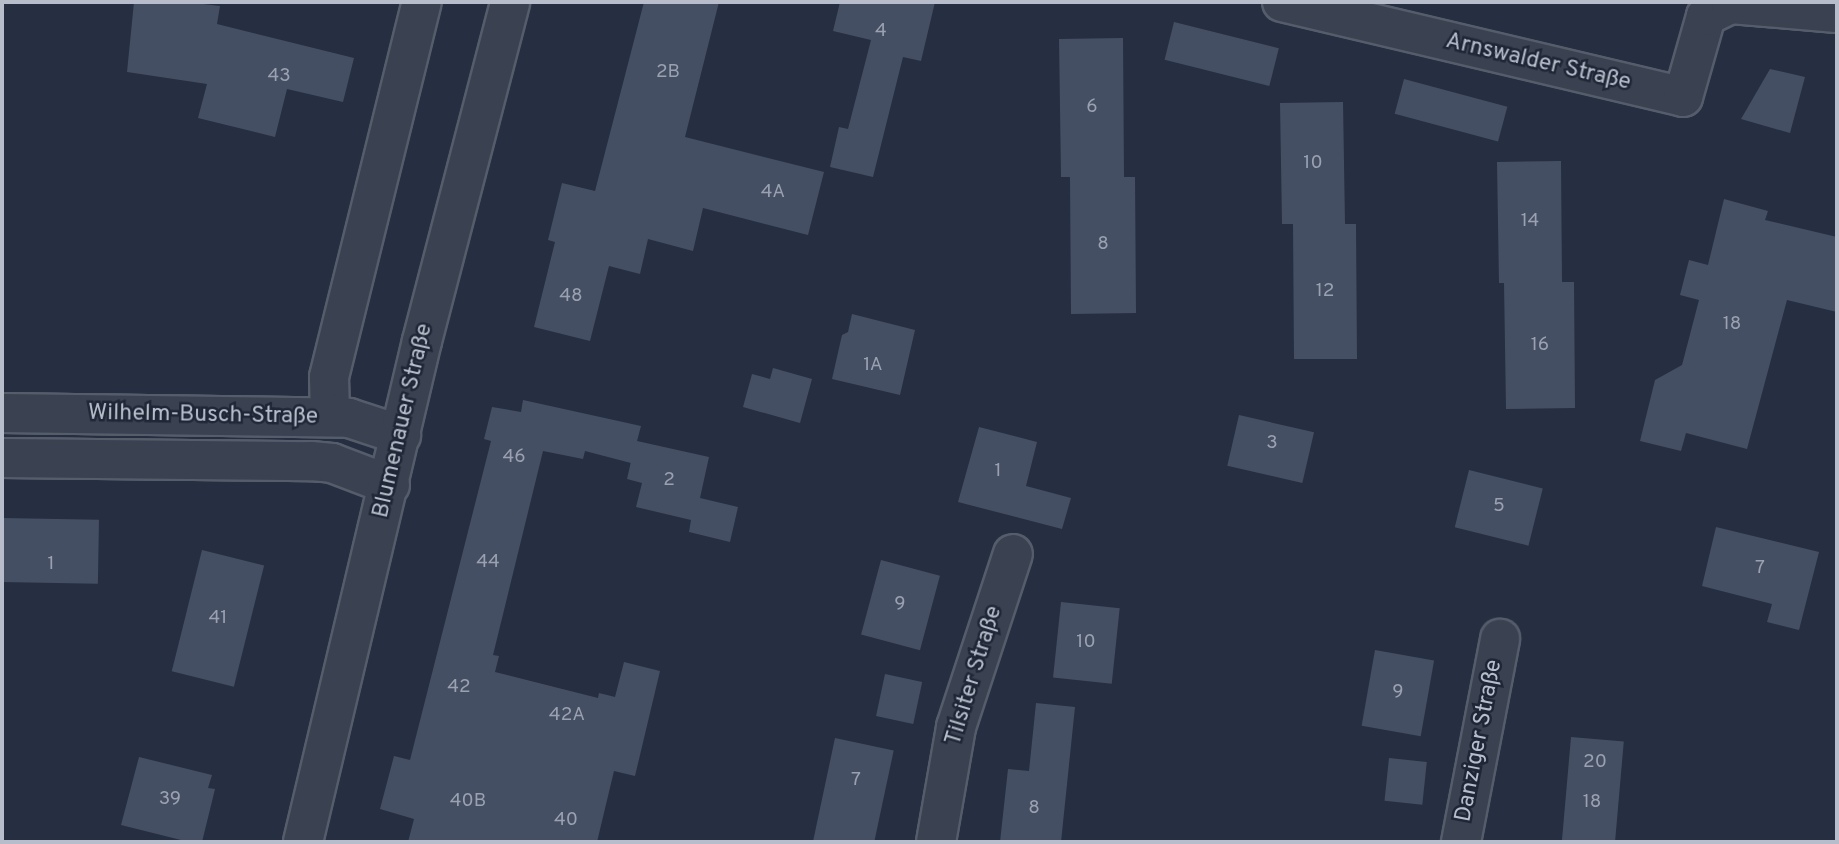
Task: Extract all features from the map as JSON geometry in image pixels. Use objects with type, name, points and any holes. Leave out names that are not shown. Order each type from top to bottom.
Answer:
[{"type":"street","points":[[330,417],[329,377],[422,2]]},
{"type":"street","name":"Blumenauer Straße","points":[[303,842],[390,485],[422,341],[510,2]]},
{"type":"street","name":"Arnswalder Straße","points":[[1282,2],[1684,97],[1706,16],[1731,3]]},
{"type":"street","points":[[1731,3],[1837,13]]},
{"type":"street","name":"Wilhelm-Busch-Straße","points":[[2,413],[349,418],[401,435]]},
{"type":"street","name":"Wilhelm-Busch-Straße","points":[[2,458],[311,461],[332,463],[390,485]]},
{"type":"street","name":"Tilsiter Straße","points":[[936,842],[956,727],[1013,554]]},
{"type":"street","name":"Danziger Straße","points":[[1461,842],[1500,639]]},
{"type":"building","points":[[134,2],[186,2],[220,6],[217,24],[354,58],[343,102],[287,89],[275,137],[198,118],[207,84],[127,72]]},
{"type":"building","points":[[644,2],[719,2],[685,137],[824,172],[808,235],[703,208],[693,251],[648,239],[640,274],[609,266],[590,341],[534,327],[555,242],[548,240],[562,183],[595,191]]},
{"type":"building","points":[[840,2],[935,2],[921,61],[903,57],[873,177],[830,167],[839,127],[848,129],[871,40],[833,31]]},
{"type":"building","points":[[1174,22],[1279,48],[1269,86],[1165,60]]},
{"type":"building","points":[[1123,38],[1124,177],[1135,177],[1136,313],[1071,314],[1070,177],[1061,177],[1059,39]]},
{"type":"building","points":[[1770,69],[1805,77],[1790,133],[1741,119]]},
{"type":"building","points":[[1404,79],[1507,107],[1498,141],[1395,114]]},
{"type":"building","points":[[1343,102],[1345,224],[1356,224],[1357,359],[1294,359],[1293,224],[1282,224],[1280,103]]},
{"type":"building","points":[[1561,161],[1562,282],[1574,282],[1575,408],[1506,409],[1504,283],[1499,283],[1497,162]]},
{"type":"building","points":[[1724,199],[1768,211],[1765,220],[1837,237],[1837,312],[1787,300],[1747,449],[1686,433],[1681,451],[1640,441],[1655,380],[1682,365],[1699,300],[1680,295],[1689,260],[1708,265]]},
{"type":"building","points":[[852,314],[915,330],[900,395],[832,379],[842,335],[848,332]]},
{"type":"building","points":[[773,368],[812,379],[800,423],[743,407],[752,374],[770,379]]},
{"type":"building","points":[[523,400],[641,426],[637,441],[709,457],[700,498],[738,507],[730,542],[689,532],[691,520],[636,507],[642,483],[627,479],[631,463],[585,451],[583,459],[543,451],[493,655],[499,656],[495,672],[598,698],[599,693],[615,697],[624,662],[660,671],[635,776],[614,771],[597,842],[408,842],[414,819],[380,809],[394,756],[410,760],[491,441],[484,439],[492,407],[521,412]]},
{"type":"building","points":[[1239,415],[1314,432],[1302,483],[1227,466]]},
{"type":"building","points":[[979,427],[1037,442],[1026,486],[1071,498],[1062,529],[958,502]]},
{"type":"building","points":[[1469,470],[1543,488],[1528,546],[1455,527]]},
{"type":"building","points":[[2,518],[99,520],[98,584],[2,582]]},
{"type":"building","points":[[1716,527],[1819,552],[1799,630],[1767,622],[1772,604],[1702,586]]},
{"type":"building","points":[[202,550],[264,565],[234,687],[172,671]]},
{"type":"building","points":[[881,560],[940,576],[920,650],[861,634]]},
{"type":"building","points":[[1061,602],[1120,608],[1112,684],[1053,678]]},
{"type":"building","points":[[1375,650],[1434,660],[1421,736],[1362,726]]},
{"type":"building","points":[[885,674],[922,682],[913,724],[876,716]]},
{"type":"building","points":[[1036,703],[1075,707],[1061,842],[1000,842],[1008,769],[1029,771]]},
{"type":"building","points":[[1571,737],[1624,742],[1615,842],[1562,842]]},
{"type":"building","points":[[835,738],[894,750],[874,842],[813,842]]},
{"type":"building","points":[[139,757],[212,775],[208,788],[215,789],[202,842],[189,842],[121,825]]},
{"type":"building","points":[[1389,758],[1427,762],[1422,805],[1385,801]]}]
